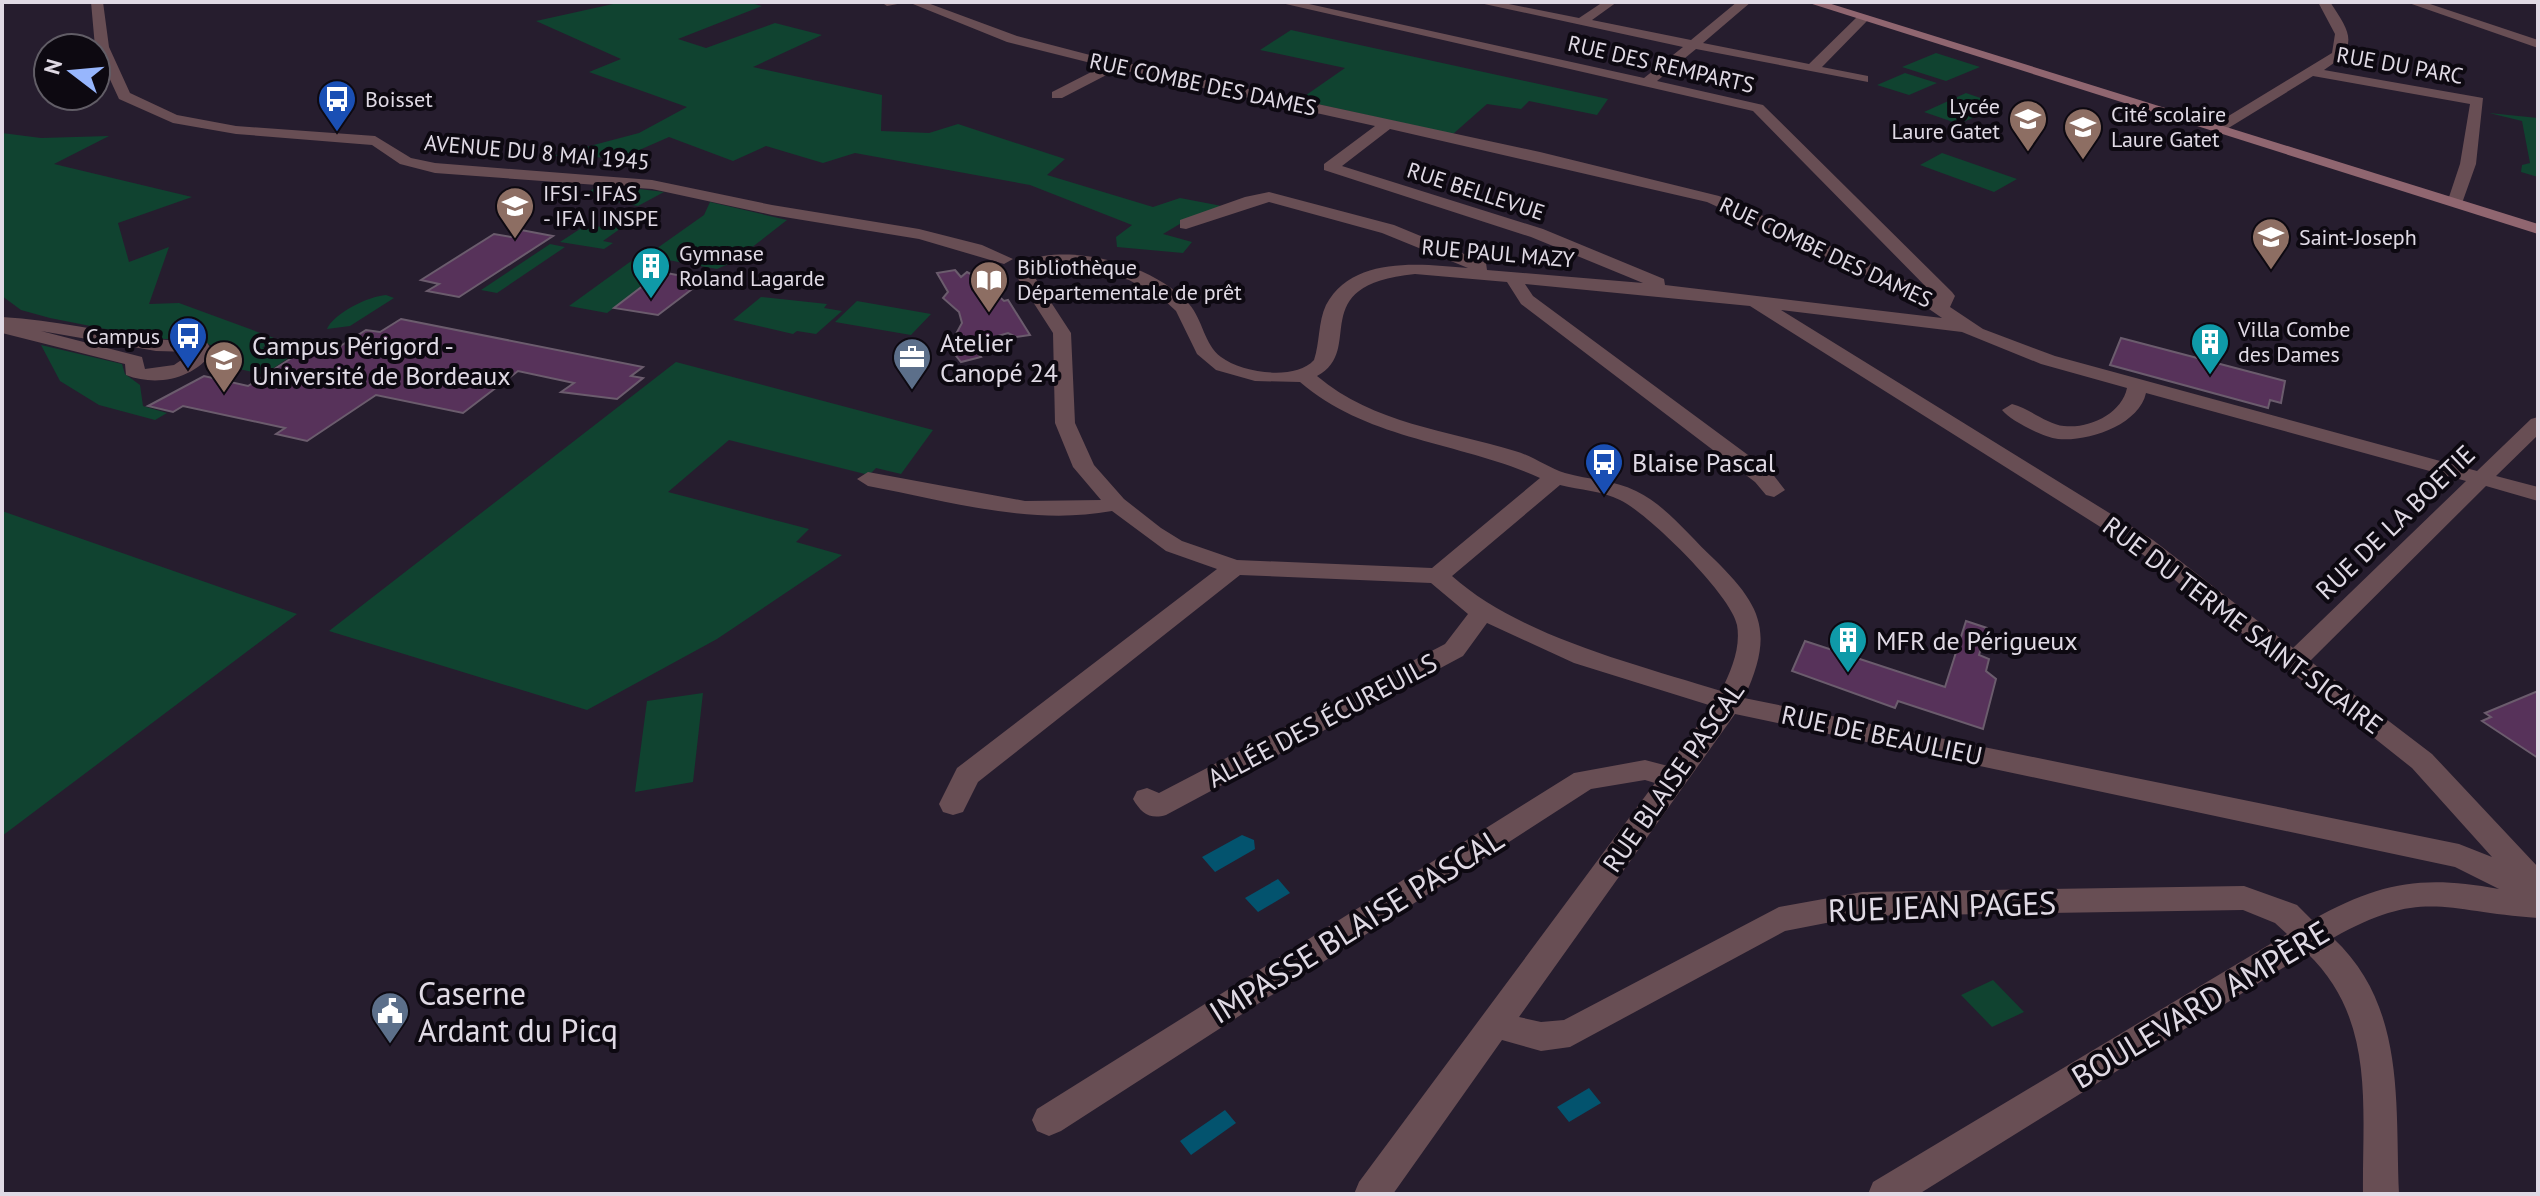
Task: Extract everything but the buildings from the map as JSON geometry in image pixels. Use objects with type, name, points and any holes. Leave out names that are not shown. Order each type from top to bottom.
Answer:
[{"type":"main road","points":[[1812,2],[2538,229]]},
{"type":"street","name":"AVENUE DU 8 MAI 1945","points":[[97,2],[102,47],[124,96],[173,119],[236,130],[375,141],[386,145],[405,162],[447,169],[575,176],[682,188],[769,210],[927,237],[1004,259],[1022,255],[1032,268]]},
{"type":"street","points":[[887,2],[902,2]]},
{"type":"street","name":"RUE COMBE DES DAMES","points":[[914,2],[1012,39],[1116,65],[1713,199],[1854,261],[1941,305],[1962,326],[2048,360],[2538,494]]},
{"type":"street","name":"RUE DES REMPARTS","points":[[1283,2],[1758,108],[1946,296],[1947,302],[1941,305]]},
{"type":"street","points":[[1326,11],[1344,2]]},
{"type":"street","points":[[1481,2],[1863,79]]},
{"type":"street","points":[[1581,22],[1611,2]]},
{"type":"street","points":[[1648,82],[1745,2]]},
{"type":"street","points":[[2217,129],[2331,61],[2343,43],[2340,25],[2324,2]]},
{"type":"street","points":[[2412,2],[2538,44]]},
{"type":"street","points":[[1812,69],[1863,18]]},
{"type":"street","points":[[1057,95],[1116,65]]},
{"type":"street","name":"RUE DU PARC","points":[[2314,72],[2478,101],[2468,164],[2455,203]]},
{"type":"street","name":"RUE BELLEVUE","points":[[1387,124],[1330,167],[1537,233],[1671,291]]},
{"type":"street","points":[[1186,224],[1251,200],[1269,197],[1388,229],[1484,268],[1489,275]]},
{"type":"street","points":[[1304,375],[1266,376],[1223,366],[1202,349],[1179,304],[1140,278],[1079,264],[1032,268],[1062,333],[1065,423],[1074,451],[1116,504],[1174,546],[1235,567],[1437,576],[1555,477]]},
{"type":"street","name":"RUE PAUL MAZY","points":[[1304,375],[1320,366],[1326,355],[1339,297],[1361,281],[1415,269],[1671,291],[1962,326]]},
{"type":"street","points":[[1515,278],[1517,288],[1527,300],[1763,477],[1774,490]]},
{"type":"street","name":"RUE DU TERME SAINT-SICAIRE","points":[[1756,301],[1757,305],[2145,545],[2422,761],[2538,887]]},
{"type":"street","points":[[50,324],[162,346],[192,343],[199,345],[203,352],[184,367],[148,375],[133,371],[135,361],[4,327],[50,324]]},
{"type":"street","name":"RUE BLAISE PASCAL","points":[[1304,375],[1326,397],[1353,409],[1512,457],[1555,477],[1630,496],[1733,590],[1746,611],[1751,633],[1743,674],[1729,702],[1372,1194]]},
{"type":"street","points":[[2012,410],[2059,433],[2080,431],[2122,417],[2134,403],[2138,385]]},
{"type":"street","name":"RUE DE LA BOETIE","points":[[2291,660],[2297,659],[2538,423]]},
{"type":"street","points":[[868,479],[964,497],[1080,512],[1116,504]]},
{"type":"street","points":[[953,804],[967,775],[1235,567]]},
{"type":"street","name":"RUE DE BEAULIEU","points":[[1437,576],[1462,600],[1597,663],[1729,702],[2459,856],[2485,866],[2538,898]]},
{"type":"street","name":"ALLÉE DES ÉCUREUILS","points":[[1147,799],[1156,807],[1454,650],[1484,610]]},
{"type":"street","name":"IMPASSE BLAISE PASCAL","points":[[1049,1120],[1584,780],[1645,770],[1676,778]]},
{"type":"street","name":"BOULEVARD AMPÈRE","points":[[1886,1194],[1981,1140],[2065,1083],[2220,989],[2353,914],[2390,899],[2421,893],[2463,894],[2517,906],[2538,906]]},
{"type":"street","name":"RUE JEAN PAGES","points":[[1497,1022],[1520,1035],[1548,1039],[1570,1033],[1779,920],[1862,904],[2244,898],[2276,908],[2313,937],[2359,994],[2377,1050],[2381,1194]]},
{"type":"green space","points":[[622,2],[747,2],[762,6],[678,39],[706,48],[775,23],[822,35],[753,67],[882,95],[881,131],[929,133],[958,124],[1065,159],[1047,175],[1153,207],[1180,198],[1227,207],[1188,219],[1163,234],[1192,242],[1183,253],[1117,247],[1116,237],[1132,225],[1030,185],[855,153],[823,163],[766,146],[733,161],[669,137],[621,158],[552,156],[639,133],[687,107],[589,72],[621,59],[536,21]]},
{"type":"green space","points":[[1291,30],[1608,99],[1597,115],[1529,101],[1521,109],[1487,104],[1453,134],[1299,100],[1345,68],[1260,50]]},
{"type":"green space","points":[[1936,53],[1980,67],[1946,81],[1902,67]]},
{"type":"green space","points":[[1905,73],[1937,83],[1909,95],[1877,85]]},
{"type":"green space","points":[[1966,93],[2001,105],[1959,124],[1924,112]]},
{"type":"green space","points":[[2489,113],[2538,118],[2538,177],[2521,172],[2522,165],[2530,163],[2522,121]]},
{"type":"green space","points":[[2,133],[41,138],[109,136],[54,164],[192,197],[118,223],[129,262],[169,247],[149,304],[179,303],[274,338],[262,348],[301,350],[272,369],[323,381],[315,386],[203,361],[212,346],[200,339],[156,339],[50,318],[21,310],[2,296]]},
{"type":"green space","points":[[1942,153],[2017,179],[1994,192],[1920,165]]},
{"type":"green space","points":[[599,184],[664,192],[638,206],[606,200],[609,197],[583,197]]},
{"type":"green space","points":[[710,202],[787,220],[733,262],[717,269],[646,256],[704,215]]},
{"type":"green space","points":[[624,226],[603,241],[613,243],[604,249],[560,242],[583,227]]},
{"type":"green space","points":[[550,244],[565,247],[497,293],[481,290]]},
{"type":"green space","points":[[634,259],[671,265],[607,313],[569,306]]},
{"type":"green space","points":[[386,295],[394,298],[350,326],[327,329],[352,307]]},
{"type":"green space","points":[[761,297],[827,304],[824,308],[842,311],[816,334],[797,331],[793,334],[733,320]]},
{"type":"green space","points":[[857,301],[931,314],[911,335],[835,322]]},
{"type":"green space","points":[[41,345],[122,364],[125,374],[140,385],[143,406],[167,413],[155,420],[99,405],[60,381]]},
{"type":"green space","points":[[676,362],[933,430],[901,474],[876,468],[869,475],[729,440],[668,492],[809,529],[796,542],[842,555],[717,639],[587,710],[329,631]]},
{"type":"green space","points":[[2,511],[297,614],[2,836]]},
{"type":"green space","points":[[703,693],[693,782],[635,792],[647,701]]},
{"type":"green space","points":[[1993,980],[2024,1012],[1992,1027],[1961,995]]},
{"type":"water","points":[[1242,835],[1254,840],[1255,849],[1215,872],[1202,857]]},
{"type":"water","points":[[1278,879],[1290,893],[1258,912],[1245,898]]},
{"type":"water","points":[[1589,1088],[1601,1103],[1569,1122],[1557,1107]]},
{"type":"water","points":[[1225,1110],[1236,1123],[1191,1155],[1180,1141]]},
{"type":"place","name":"Boisset","points":[[337,133]]},
{"type":"place","name":"Lycée Laure Gatet","points":[[2028,153]]},
{"type":"place","name":"Cité scolaire Laure Gatet","points":[[2083,161]]},
{"type":"place","name":"IFSI - IFAS - IFA | INSPE","points":[[515,240]]},
{"type":"place","name":"Saint-Joseph","points":[[2271,271]]},
{"type":"place","name":"Gymnase Roland Lagarde","points":[[651,300]]},
{"type":"place","name":"Bibliothèque Départementale de prêt","points":[[989,314]]},
{"type":"place","name":"Campus","points":[[188,370]]},
{"type":"place","name":"Villa Combe des Dames","points":[[2210,376]]},
{"type":"place","name":"Atelier Canopé 24","points":[[912,391]]},
{"type":"place","name":"Campus Périgord - Université de Bordeaux","points":[[224,394]]},
{"type":"place","name":"Blaise Pascal","points":[[1604,496]]},
{"type":"place","name":"MFR de Périgueux","points":[[1848,674]]},
{"type":"place","name":"Caserne Ardant du Picq","points":[[390,1045]]}]
